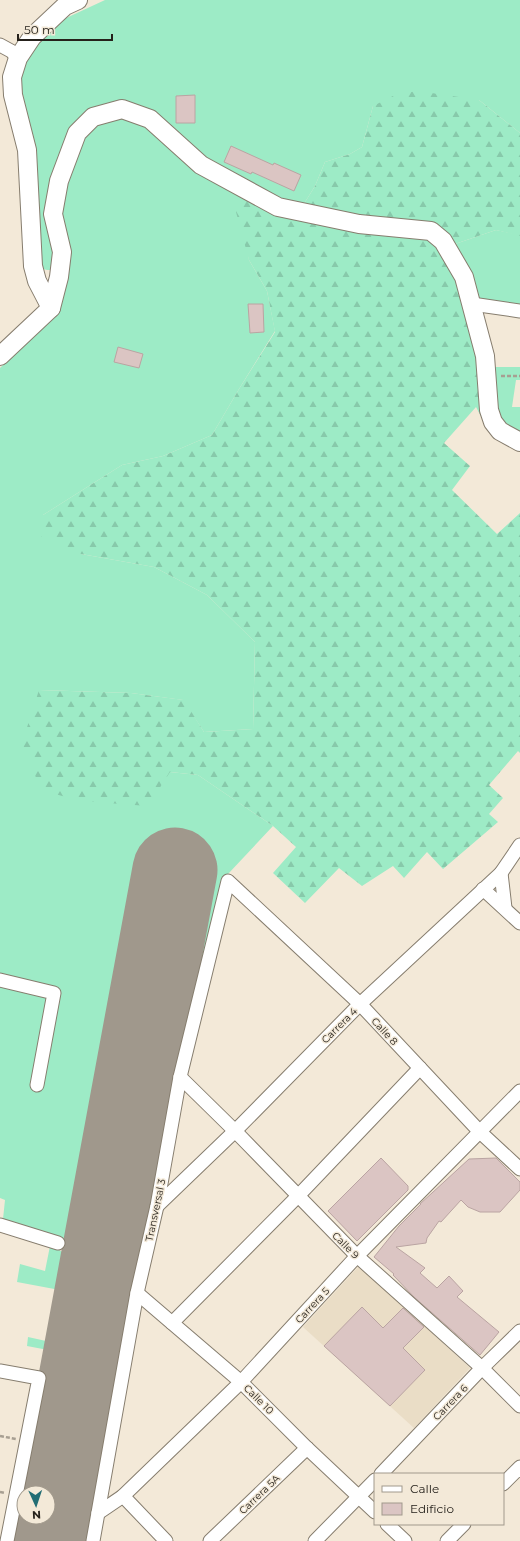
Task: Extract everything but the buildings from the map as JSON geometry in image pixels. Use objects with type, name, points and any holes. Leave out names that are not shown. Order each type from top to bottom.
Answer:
[{"type":"main road","points":[[51,308],[37,281],[33,266],[27,150],[13,95],[12,77],[18,58],[32,37],[65,6],[78,0]]},
{"type":"main road","points":[[0,356],[51,308],[59,277],[62,252],[53,214],[59,181],[77,134],[93,117],[122,109],[150,119],[201,165],[278,207],[359,224],[431,230],[444,241],[464,277],[485,356],[489,410],[493,422],[500,432],[520,442]]},
{"type":"street","points":[[0,45],[18,58]]},
{"type":"street","points":[[472,304],[520,311]]},
{"type":"street","name":"Carrera 4","points":[[157,1206],[235,1131],[360,1004],[501,873],[520,845]]},
{"type":"street","points":[[501,873],[505,908]]},
{"type":"street","name":"Calle 8","points":[[228,881],[360,1004],[480,1132],[520,1169]]},
{"type":"street","name":"Transversal 3","points":[[93,1541],[137,1293],[157,1206],[180,1077],[228,881]]},
{"type":"street","points":[[483,889],[520,923]]},
{"type":"street","points":[[0,980],[54,993],[37,1085]]},
{"type":"street","points":[[172,1323],[298,1196],[420,1068]]},
{"type":"street","name":"Calle 9","points":[[180,1077],[357,1256],[482,1368],[520,1406]]},
{"type":"street","name":"Carrera 5","points":[[98,1513],[123,1496],[241,1382],[357,1256],[520,1091]]},
{"type":"street","points":[[0,1225],[58,1242]]},
{"type":"street","name":"Calle 10","points":[[137,1293],[241,1382],[307,1448],[360,1496],[374,1511]]},
{"type":"street","name":"Carrera 6","points":[[382,1473],[482,1368],[520,1331]]},
{"type":"street","points":[[0,1371],[39,1378],[7,1541]]},
{"type":"street","name":"Carrera 5A","points":[[210,1541],[307,1448]]},
{"type":"street","points":[[504,1483],[520,1467]]},
{"type":"street","points":[[314,1541],[374,1481]]},
{"type":"street","points":[[123,1496],[166,1541]]},
{"type":"street","points":[[388,1525],[404,1541]]},
{"type":"street","points":[[447,1541],[463,1525]]},
{"type":"path","points":[[487,376],[520,376]]},
{"type":"shaded area","points":[[359,1266],[470,1368],[414,1428],[303,1327]]},
{"type":"green space","points":[[105,0],[520,0],[520,133],[479,100],[373,106],[362,147],[350,154],[325,162],[315,186],[302,207],[278,200],[205,163],[123,106],[72,132],[53,270],[40,268],[34,158],[19,72],[38,39],[64,19]]},
{"type":"green space","points":[[418,91],[479,100],[520,133],[520,236],[496,230],[452,245],[361,218],[302,207],[315,186],[325,162],[350,154],[362,147],[373,106],[397,94]]},
{"type":"green space","points":[[121,118],[148,125],[241,191],[249,260],[267,291],[275,331],[212,435],[163,456],[122,465],[43,515],[81,554],[154,567],[207,595],[255,642],[253,729],[204,732],[183,700],[131,693],[39,690],[170,772],[198,775],[273,826],[228,874],[175,1075],[90,1541],[14,1541],[17,1525],[56,1525],[56,1485],[24,1485],[48,1350],[27,1346],[28,1337],[55,1343],[65,1291],[17,1282],[20,1264],[45,1271],[50,1246],[65,1253],[69,1240],[3,1219],[5,1200],[0,1198],[0,368],[57,311],[62,217],[67,186],[83,137],[94,123]]},
{"type":"green space","points":[[241,191],[429,236],[460,280],[478,357],[483,420],[476,407],[444,443],[470,466],[452,490],[497,534],[520,513],[520,753],[518,751],[489,785],[503,798],[489,814],[498,822],[443,869],[427,852],[404,878],[393,866],[362,886],[339,868],[305,903],[273,873],[296,847],[273,826],[198,775],[170,772],[148,806],[80,801],[41,790],[22,743],[39,690],[131,693],[184,700],[204,732],[253,729],[255,642],[207,595],[154,567],[81,554],[41,537],[43,515],[122,465],[163,456],[212,435],[275,332],[267,291],[249,260],[236,212]]},
{"type":"green space","points":[[496,230],[520,235],[520,307],[478,302],[452,245]]},
{"type":"green space","points":[[493,367],[520,367],[520,380],[516,380],[512,407],[520,407],[520,432],[500,420]]},
{"type":"runway","points":[[51,1541],[175,870]]}]
